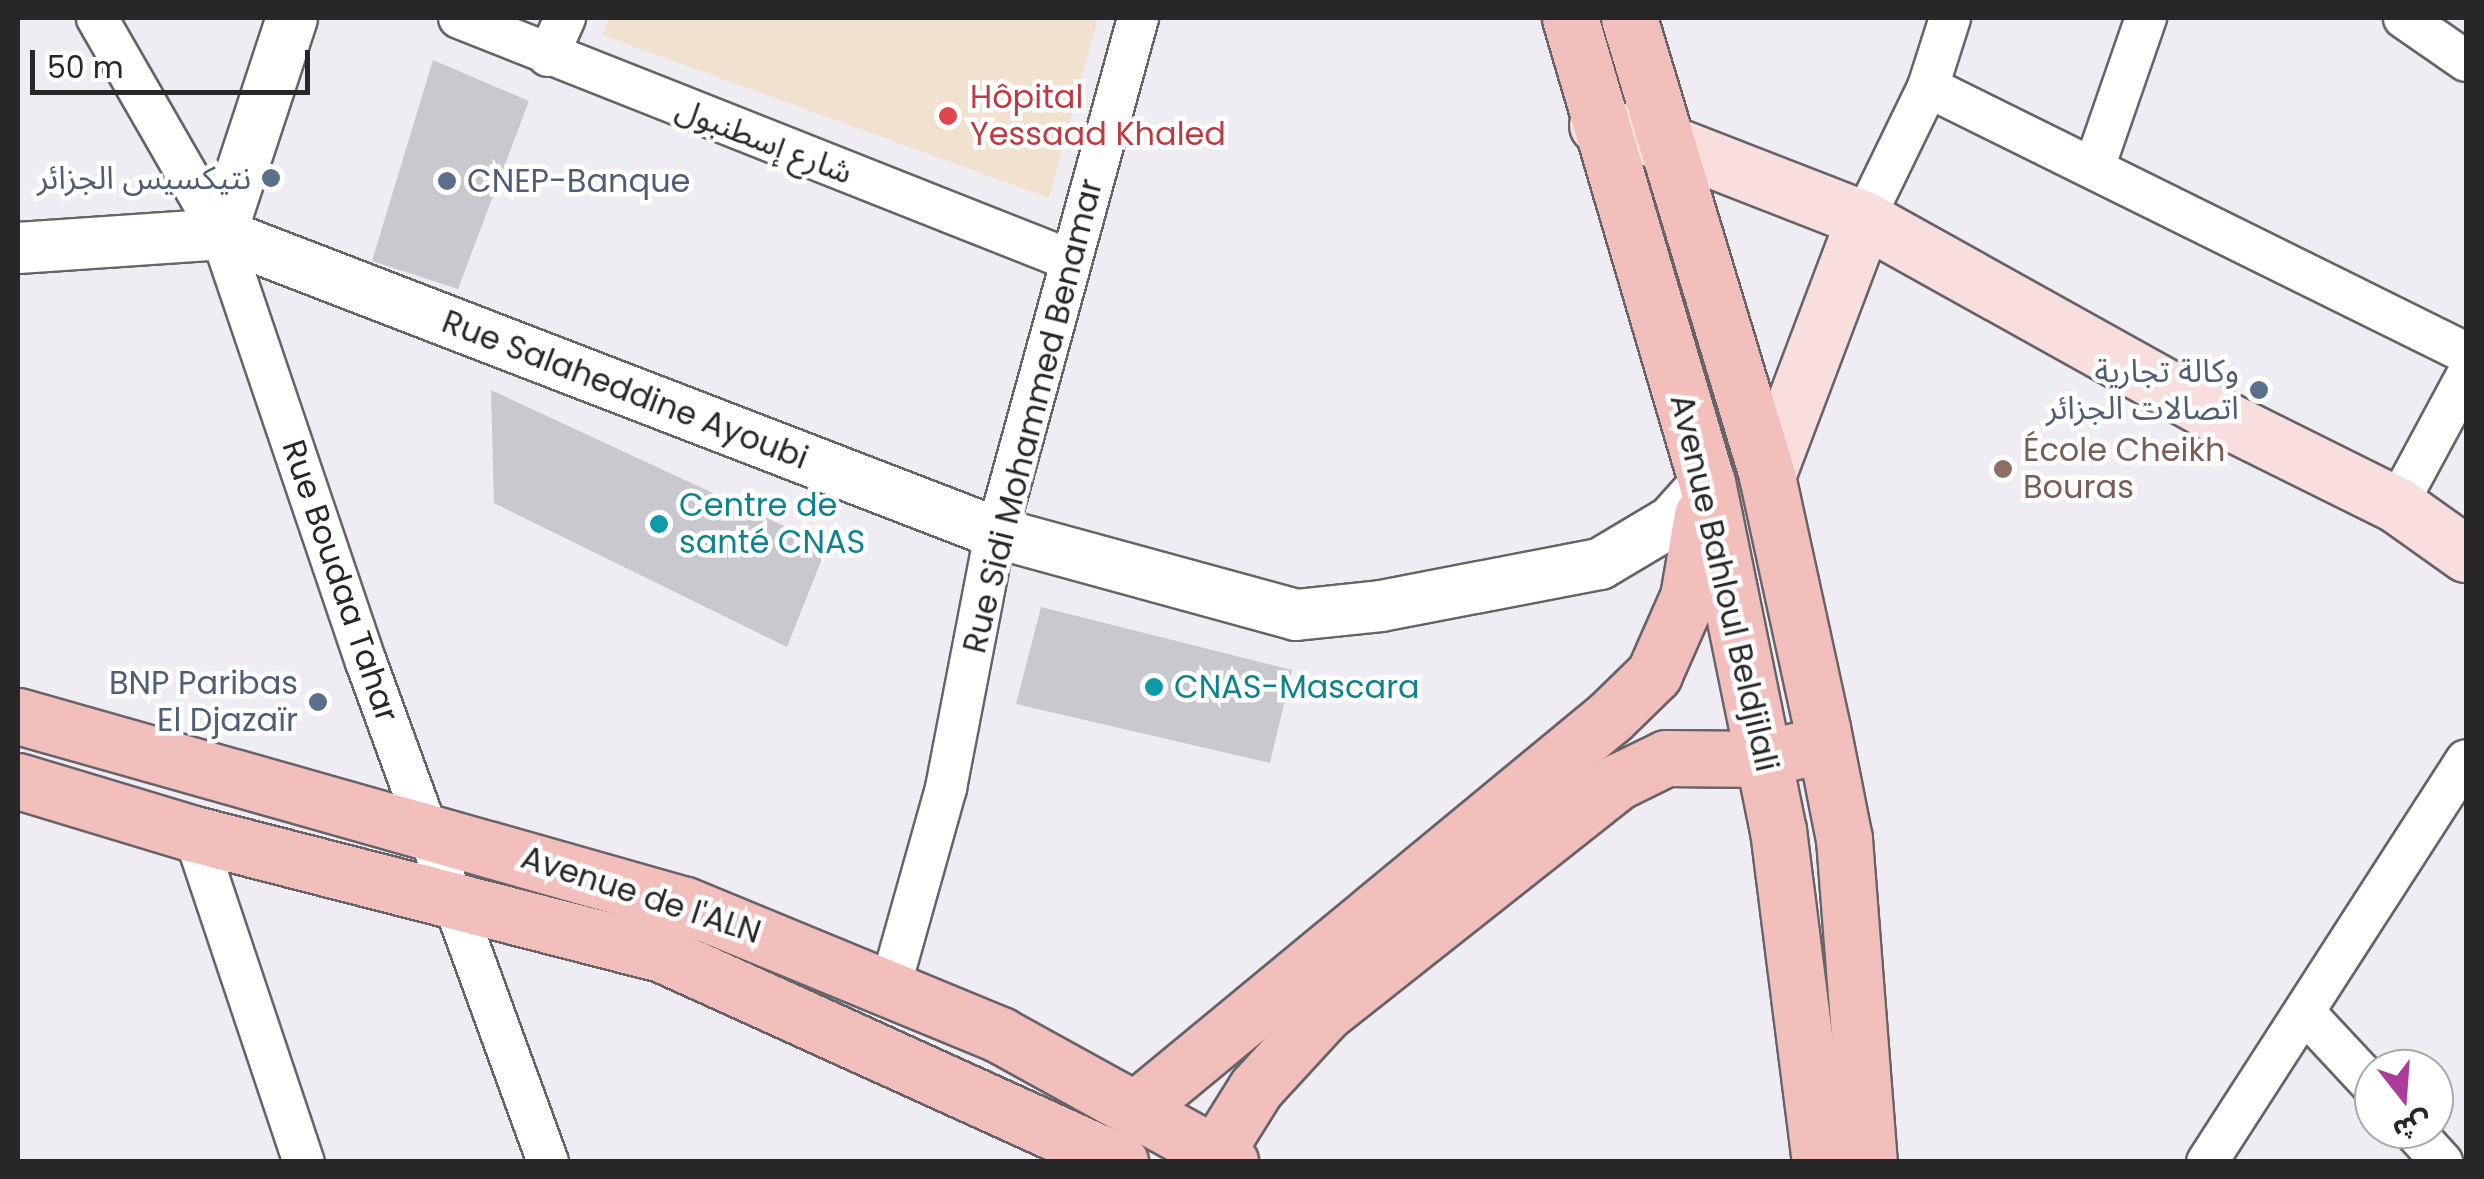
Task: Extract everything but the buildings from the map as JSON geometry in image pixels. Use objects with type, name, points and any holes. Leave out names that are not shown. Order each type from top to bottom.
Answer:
[{"type":"main road","name":"Avenue Bahloul Beldjilali","points":[[1570,18],[1596,124],[1707,482],[1763,758],[1820,1162]]},
{"type":"main road","name":"Avenue Bahloul Beldjilali","points":[[1629,18],[1670,143],[1767,476],[1822,728],[1844,839],[1869,1162]]},
{"type":"main road","points":[[1596,124],[1670,143],[1864,218],[2216,415],[2398,505],[2466,554]]},
{"type":"main road","points":[[1767,476],[1864,218]]},
{"type":"main road","points":[[1138,1106],[1610,717],[1654,674],[1688,597],[1707,482]]},
{"type":"main road","name":"Avenue de l'ALN","points":[[18,716],[432,830],[685,905],[1000,1035],[1138,1106],[1223,1157]]},
{"type":"main road","points":[[1223,1157],[1256,1088],[1326,1012],[1619,781],[1666,758],[1763,758],[1800,749],[1822,728]]},
{"type":"main road","name":"Avenue de l'ALN","points":[[18,781],[194,834],[456,896],[664,955],[748,988],[1120,1162]]},
{"type":"street","name":"Rue Boudaa Tahar","points":[[96,18],[221,234],[366,662],[432,830],[548,1162]]},
{"type":"street","points":[[18,248],[221,234],[292,18]]},
{"type":"street","name":"شارع إسطنبول","points":[[459,18],[1070,260]]},
{"type":"street","points":[[548,56],[565,18]]},
{"type":"street","name":"Rue Sidi Mohammed Benamar","points":[[889,990],[946,788],[996,533],[1138,18]]},
{"type":"street","points":[[1864,218],[1928,87],[1950,18]]},
{"type":"street","points":[[2095,165],[2146,18]]},
{"type":"street","points":[[2404,18],[2466,61]]},
{"type":"street","points":[[1928,87],[2095,165],[2466,353]]},
{"type":"street","name":"Rue Salaheddine Ayoubi","points":[[221,234],[996,533],[1296,616],[1382,606],[1600,564],[1672,521],[1707,482]]},
{"type":"street","points":[[2398,505],[2466,377]]},
{"type":"street","points":[[2207,1162],[2466,760]]},
{"type":"street","points":[[194,834],[304,1162]]},
{"type":"street","points":[[2305,1013],[2354,1066]]},
{"type":"shaded area","name":"Hôpital Yessaad Khaled","points":[[610,18],[1098,18],[1049,198],[602,35]]},
{"type":"place","name":"Hôpital Yessaad Khaled","points":[[948,116]]},
{"type":"place","name":"نتيكسيس الجزائر","points":[[271,178]]},
{"type":"place","name":"CNEP-Banque","points":[[447,181]]},
{"type":"place","name":"وكالة تجارية اتصالات الجزائر","points":[[2259,390]]},
{"type":"place","name":"École Cheikh Bouras","points":[[2003,469]]},
{"type":"place","name":"Centre de santé CNAS","points":[[659,524]]},
{"type":"place","name":"CNAS-Mascara","points":[[1154,687]]},
{"type":"place","name":"BNP Paribas El Djazaïr","points":[[318,702]]}]
